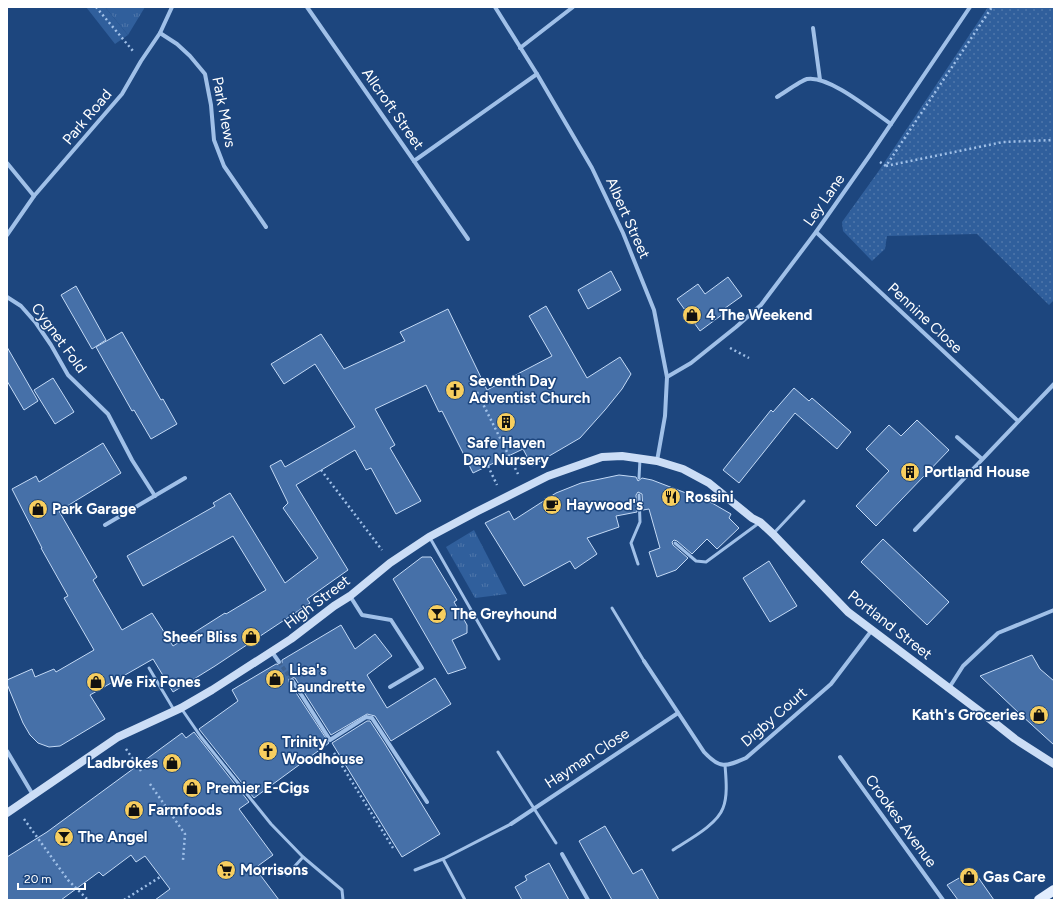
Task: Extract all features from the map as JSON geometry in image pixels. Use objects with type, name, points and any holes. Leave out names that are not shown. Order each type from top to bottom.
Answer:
[{"type":"main road","points":[[1039,900],[1054,890]]},
{"type":"street","name":"Park Road","points":[[7,235],[34,196],[122,94],[141,61],[160,33],[172,7]]},
{"type":"street","name":"Allcroft Street","points":[[307,7],[414,161],[537,74]]},
{"type":"street","name":"Albert Street","points":[[495,7],[537,74],[592,168],[623,233],[654,310],[667,377],[665,416],[657,461]]},
{"type":"street","points":[[520,48],[573,7]]},
{"type":"street","name":"Ley Lane","points":[[667,377],[691,363],[736,327],[761,304],[816,232],[970,7]]},
{"type":"street","points":[[813,28],[820,80]]},
{"type":"street","name":"Park Mews","points":[[160,33],[177,44],[190,56],[205,74],[211,105],[214,140],[224,166],[266,227]]},
{"type":"street","points":[[777,97],[806,80],[820,80],[839,88],[891,124]]},
{"type":"street","points":[[414,161],[468,239]]},
{"type":"street","points":[[7,163],[34,196]]},
{"type":"street","name":"Pennine Close","points":[[816,232],[1018,421]]},
{"type":"street","name":"Cygnet Fold","points":[[7,296],[21,306],[36,323],[68,375],[108,414],[132,460],[155,496]]},
{"type":"street","points":[[915,530],[1054,384]]},
{"type":"street","points":[[957,437],[982,459]]},
{"type":"street","name":"High Street","points":[[7,813],[118,737],[178,710],[272,652],[334,606],[350,596],[390,563],[429,537],[524,487],[555,473],[602,457],[622,456],[657,461]]},
{"type":"street","name":"Portland Street","points":[[657,461],[684,469],[709,483],[774,534],[848,612],[986,716],[1014,739],[1054,764]]},
{"type":"street","points":[[105,525],[185,478]]},
{"type":"street","points":[[350,596],[362,615],[391,620],[422,668],[390,686]]},
{"type":"street","points":[[948,688],[963,666],[998,633],[1054,610]]},
{"type":"street","name":"Digby Court","points":[[725,764],[732,764],[746,758],[831,684],[872,629]]},
{"type":"street","points":[[272,652],[279,662]]},
{"type":"street","points":[[644,661],[704,752],[713,762],[722,765],[725,764]]},
{"type":"street","points":[[292,680],[330,740],[366,717],[372,718],[427,802]]},
{"type":"street","name":"Hayman Close","points":[[511,824],[678,713]]},
{"type":"street","points":[[7,751],[33,795]]},
{"type":"street","name":"Crookes Avenue","points":[[840,757],[943,900]]},
{"type":"street","points":[[562,854],[588,900]]},
{"type":"lane","points":[[639,478],[640,459]]},
{"type":"lane","points":[[638,564],[631,543],[640,522],[639,495]]},
{"type":"lane","points":[[774,534],[804,501]]},
{"type":"lane","points":[[675,543],[696,561],[706,562],[760,522]]},
{"type":"lane","points":[[429,537],[499,659]]},
{"type":"lane","points":[[612,608],[644,661]]},
{"type":"lane","points":[[149,668],[178,710],[271,824],[303,857],[342,890],[343,900]]},
{"type":"lane","points":[[498,752],[556,843]]},
{"type":"lane","points":[[673,850],[718,818],[724,808],[726,793],[725,764]]},
{"type":"lane","points":[[415,870],[443,859],[511,824]]},
{"type":"lane","points":[[287,875],[303,857]]},
{"type":"lane","points":[[443,859],[465,900]]},
{"type":"path","points":[[96,7],[141,61]]},
{"type":"path","points":[[886,166],[992,7]]},
{"type":"path","points":[[870,155],[886,166],[1003,142],[1054,140]]},
{"type":"path","points":[[730,348],[749,358]]},
{"type":"path","points":[[478,392],[524,487]]},
{"type":"path","points":[[488,466],[504,498]]},
{"type":"path","points":[[321,470],[382,551]]},
{"type":"path","points":[[118,737],[141,771]]},
{"type":"path","points":[[330,740],[329,745],[393,848]]},
{"type":"path","points":[[150,784],[185,834],[183,860]]},
{"type":"path","points":[[15,807],[68,880],[88,900]]},
{"type":"path","points":[[124,900],[160,877]]},
{"type":"green space","points":[[86,7],[105,7],[128,35],[115,44]]},
{"type":"green space","points":[[105,7],[145,7],[128,35]]},
{"type":"green space","points":[[988,7],[1054,7],[1054,300],[1049,305],[977,234],[887,236],[885,249],[872,261],[843,231],[842,222],[878,172]]},
{"type":"green space","points":[[474,530],[507,594],[475,598],[446,547]]},
{"type":"building","points":[[611,271],[621,290],[588,309],[578,290]]},
{"type":"building","points":[[728,277],[742,296],[721,311],[723,314],[700,331],[677,299],[698,284],[705,294]]},
{"type":"building","points":[[76,286],[106,340],[92,349],[61,295]]},
{"type":"building","points":[[546,306],[587,378],[620,357],[631,374],[622,389],[580,438],[532,466],[523,449],[473,473],[442,411],[439,412],[426,385],[375,409],[395,445],[390,448],[421,501],[396,514],[371,468],[366,470],[355,450],[296,485],[348,570],[307,599],[310,603],[173,692],[153,659],[90,695],[105,719],[60,746],[49,747],[38,743],[30,735],[23,723],[7,684],[7,680],[32,669],[35,677],[54,669],[56,672],[94,650],[64,598],[68,596],[41,548],[12,489],[36,476],[39,482],[103,443],[121,473],[59,511],[97,577],[93,580],[122,630],[152,613],[173,646],[225,613],[226,614],[266,590],[233,536],[143,586],[127,556],[215,506],[213,503],[230,493],[285,583],[318,558],[283,508],[288,503],[270,466],[281,460],[285,467],[355,427],[315,364],[284,384],[271,364],[321,334],[344,369],[405,341],[400,332],[448,309],[487,390],[552,356],[529,316]]},
{"type":"building","points":[[122,332],[161,400],[163,399],[177,424],[151,439],[134,410],[132,411],[96,347]]},
{"type":"building","points":[[7,347],[38,401],[24,410],[7,381]]},
{"type":"building","points":[[53,378],[74,412],[55,424],[34,390]]},
{"type":"building","points":[[794,388],[809,401],[812,398],[851,432],[837,449],[795,413],[739,483],[723,470],[771,410],[773,412]]},
{"type":"building","name":"Portland House","points":[[917,420],[949,450],[876,526],[856,506],[889,471],[866,449],[889,425],[901,436]]},
{"type":"building","points":[[619,475],[636,477],[638,481],[642,478],[652,480],[712,503],[731,514],[729,518],[739,528],[717,549],[707,539],[692,554],[674,540],[672,542],[673,545],[688,558],[676,570],[657,577],[649,552],[660,548],[649,509],[643,510],[642,494],[638,492],[636,495],[637,512],[616,516],[619,527],[587,538],[597,554],[575,569],[570,561],[524,586],[485,523],[509,511],[514,520],[556,493],[581,483]]},
{"type":"building","points":[[883,539],[949,602],[927,625],[861,562]]},
{"type":"building","name":"The Greyhound","points":[[422,557],[431,557],[457,600],[454,602],[467,625],[467,633],[452,640],[466,668],[448,674],[393,579]]},
{"type":"building","points":[[769,561],[797,606],[770,622],[743,578]]},
{"type":"building","points":[[341,625],[355,649],[375,634],[392,656],[367,675],[387,708],[435,678],[451,704],[391,741],[375,716],[367,714],[331,735],[295,678],[290,677],[289,682],[329,743],[254,798],[199,729],[238,701],[232,690],[276,664],[281,665],[282,660]]},
{"type":"building","points":[[1032,655],[1040,669],[1054,681],[1054,745],[980,676]]},
{"type":"building","points":[[367,721],[370,721],[385,744],[440,834],[402,857],[332,743]]},
{"type":"building","points":[[194,732],[249,802],[239,809],[273,855],[255,868],[279,900],[155,900],[170,889],[145,856],[136,862],[131,855],[103,876],[99,872],[61,900],[7,900],[7,857],[47,832],[182,733],[186,738]]},
{"type":"building","points":[[605,826],[633,874],[642,869],[659,900],[612,900],[579,841]]},
{"type":"building","points":[[549,863],[569,900],[522,900],[515,887],[527,880],[525,876]]},
{"type":"building","name":"Gas Care","points":[[973,870],[994,900],[958,900],[947,885]]},
{"type":"tunnel","points":[[279,662],[292,680]]},
{"type":"place","name":"4 The Weekend","points":[[692,315]]},
{"type":"place","name":"Seventh Day Adventist Church","points":[[455,390]]},
{"type":"place","name":"Safe Haven Day Nursery","points":[[506,422]]},
{"type":"place","name":"Portland House","points":[[910,472]]},
{"type":"place","name":"Rossini","points":[[671,497]]},
{"type":"place","name":"Haywood's","points":[[552,505]]},
{"type":"place","name":"Park Garage","points":[[38,509]]},
{"type":"place","name":"The Greyhound","points":[[437,614]]},
{"type":"place","name":"Sheer Bliss","points":[[251,637]]},
{"type":"place","name":"Lisa's Laundrette","points":[[275,679]]},
{"type":"place","name":"We Fix Fones","points":[[96,682]]},
{"type":"place","name":"Kath's Groceries","points":[[1039,715]]},
{"type":"place","name":"Trinity Woodhouse","points":[[268,751]]},
{"type":"place","name":"Ladbrokes","points":[[172,763]]},
{"type":"place","name":"Premier E-Cigs","points":[[192,788]]},
{"type":"place","name":"Farmfoods","points":[[134,810]]},
{"type":"place","name":"The Angel","points":[[64,837]]},
{"type":"place","name":"Morrisons","points":[[226,870]]},
{"type":"place","name":"Gas Care","points":[[969,877]]}]
